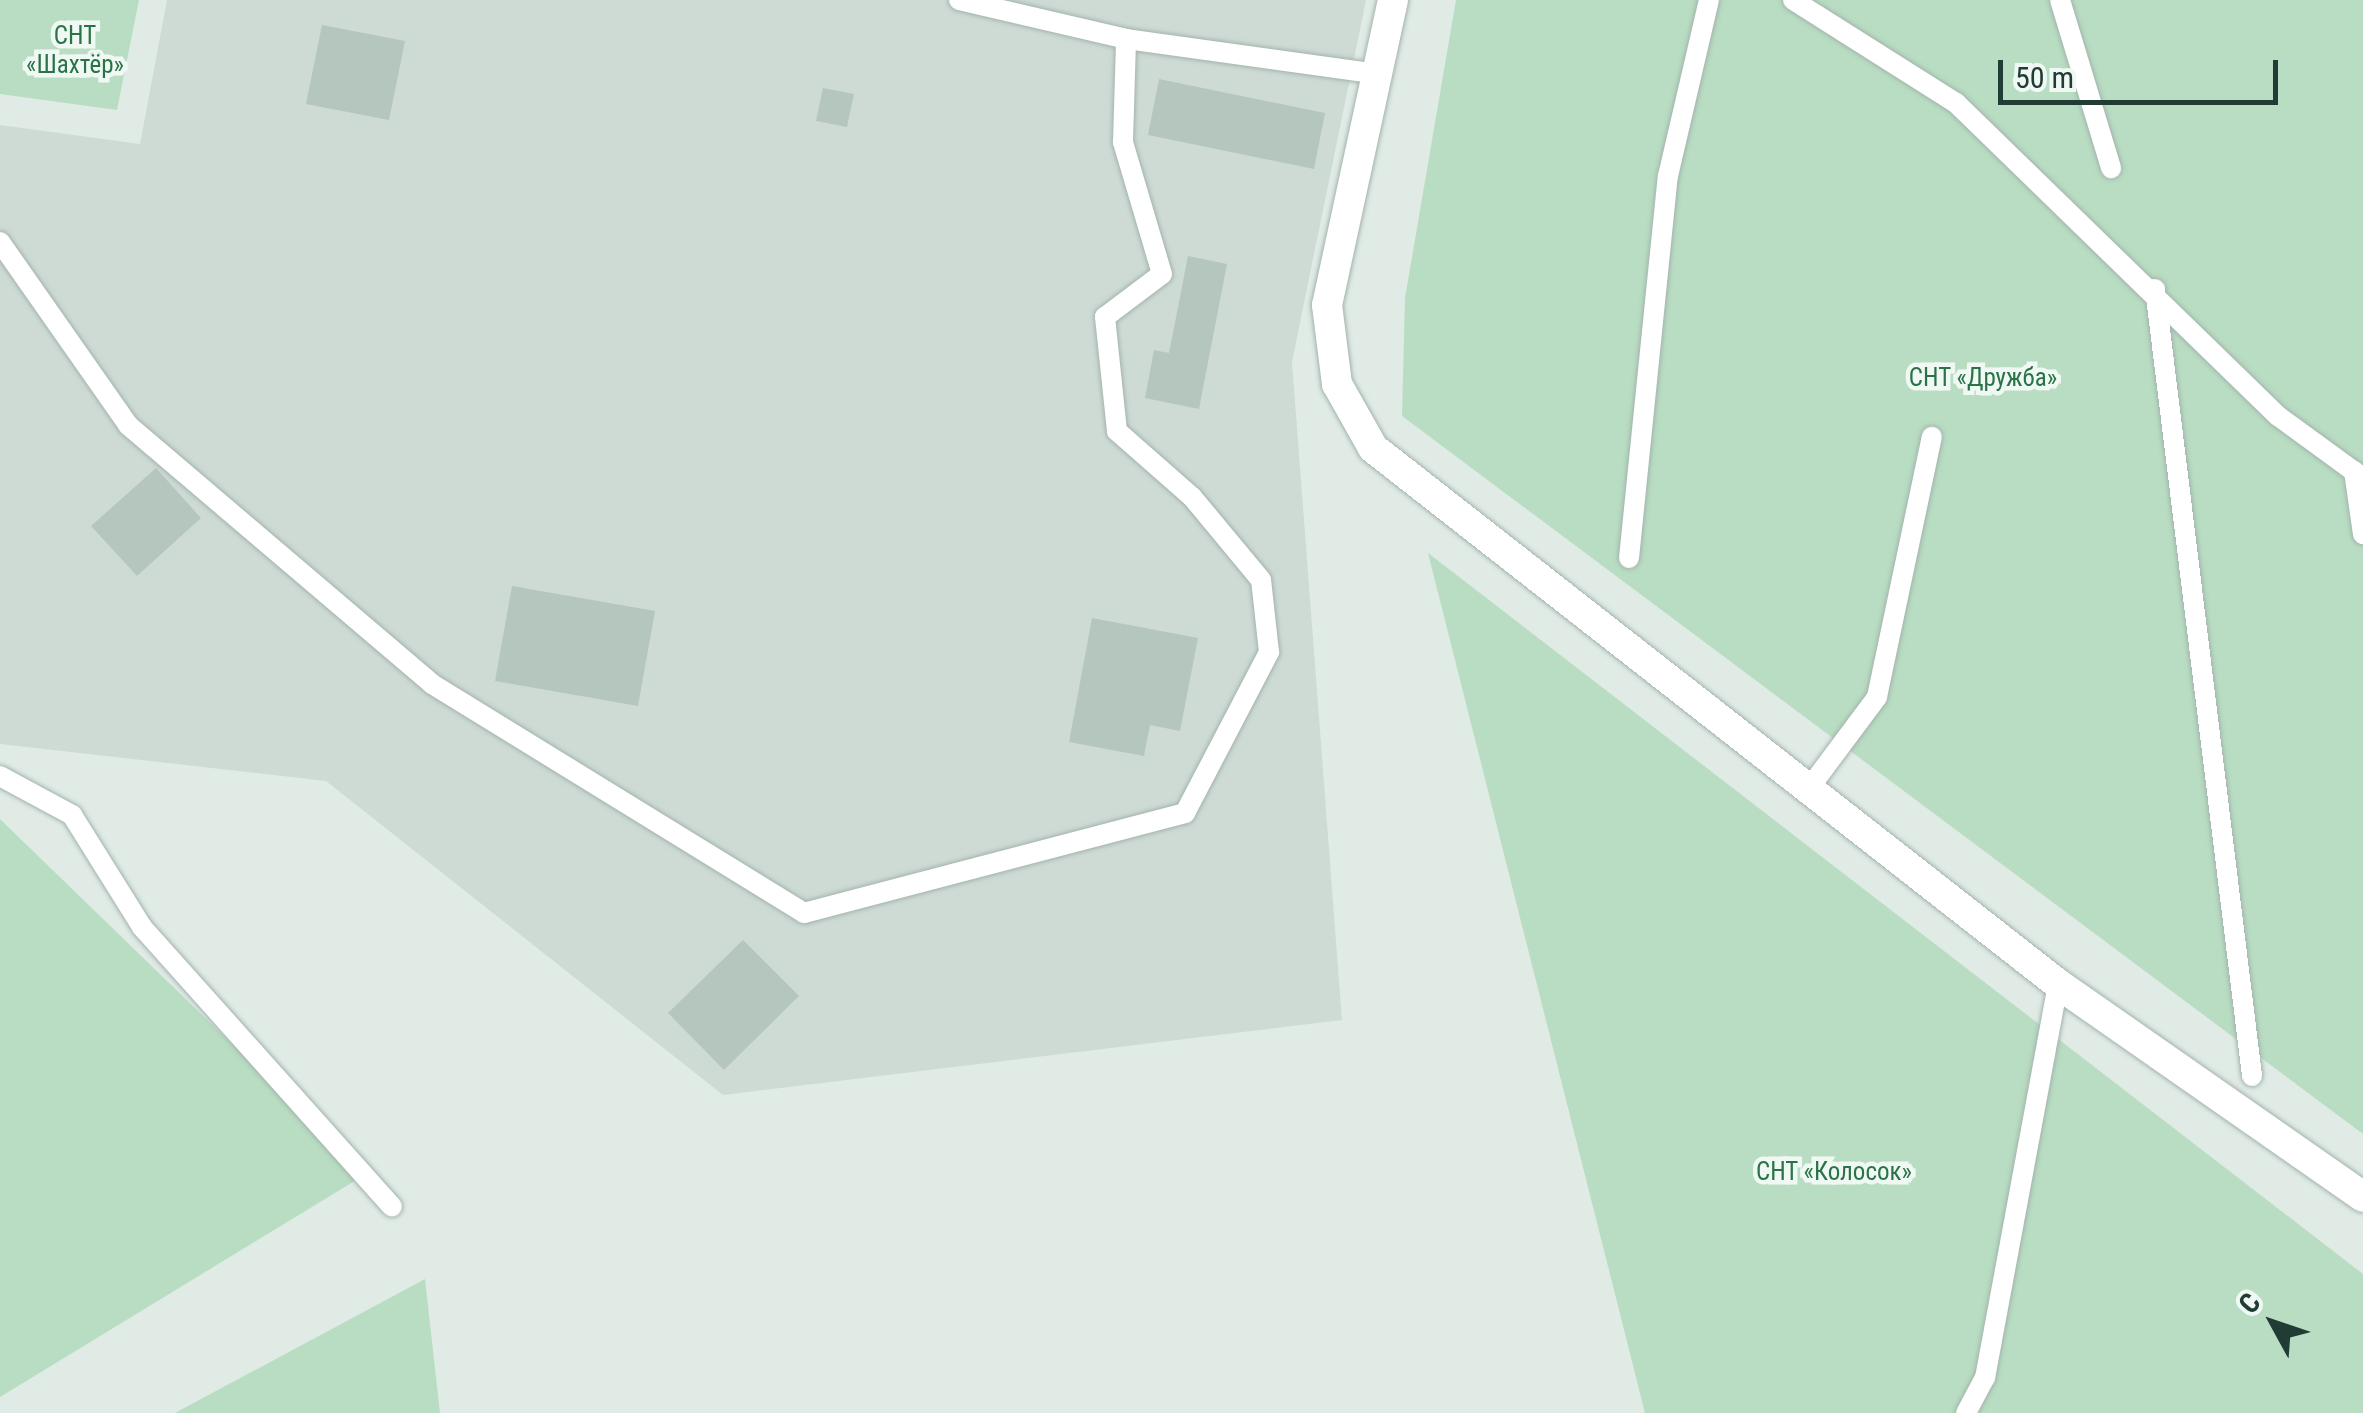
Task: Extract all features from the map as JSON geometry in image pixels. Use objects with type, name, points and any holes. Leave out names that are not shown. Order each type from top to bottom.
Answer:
[{"type":"main road","points":[[1393,0],[1327,304],[1337,384],[1373,448],[2058,984],[2363,1197]]},
{"type":"lane","points":[[958,0],[1126,38],[1377,74]]},
{"type":"lane","points":[[1628,558],[1668,176],[1709,0]]},
{"type":"lane","points":[[1793,0],[1956,103],[2155,289],[2278,416],[2358,474],[2363,534]]},
{"type":"lane","points":[[2060,0],[2112,168]]},
{"type":"lane","points":[[0,242],[128,425],[432,684],[804,912],[1186,814],[1269,652],[1261,580],[1192,496],[1118,431],[1105,317],[1162,274],[1123,142],[1126,38]]},
{"type":"lane","points":[[2155,289],[2252,1076]]},
{"type":"lane","points":[[1807,791],[1877,696],[1932,437]]},
{"type":"lane","points":[[0,776],[72,815],[142,927],[392,1206]]},
{"type":"lane","points":[[1966,1413],[1985,1378],[2058,984]]},
{"type":"shaded area","points":[[167,0],[1366,0],[1292,362],[1342,1020],[723,1095],[326,781],[0,744],[0,125],[140,144]]},
{"type":"green space","name":"СНТ «Шахтёр»","points":[[0,0],[139,0],[117,110],[0,94]]},
{"type":"green space","name":"СНТ «Дружба»","points":[[1456,0],[2363,0],[2363,1134],[1402,416],[1405,298]]},
{"type":"green space","name":"СНТ «Колосок»","points":[[1428,553],[2363,1274],[2363,1413],[1645,1413]]},
{"type":"green space","points":[[0,819],[366,1174],[0,1397]]},
{"type":"green space","points":[[425,1279],[440,1413],[175,1413]]},
{"type":"building","points":[[322,25],[405,41],[389,120],[306,104]]},
{"type":"building","points":[[1159,79],[1325,113],[1314,169],[1148,135]]},
{"type":"building","points":[[823,88],[854,94],[847,127],[816,121]]},
{"type":"building","points":[[1188,256],[1227,264],[1199,409],[1145,398],[1154,350],[1169,353]]},
{"type":"building","points":[[156,468],[201,518],[137,576],[91,526]]},
{"type":"building","points":[[512,586],[655,611],[638,706],[495,681]]},
{"type":"building","points":[[1092,618],[1198,638],[1180,731],[1150,725],[1144,756],[1069,742]]},
{"type":"building","points":[[743,940],[799,996],[724,1070],[668,1013]]}]
